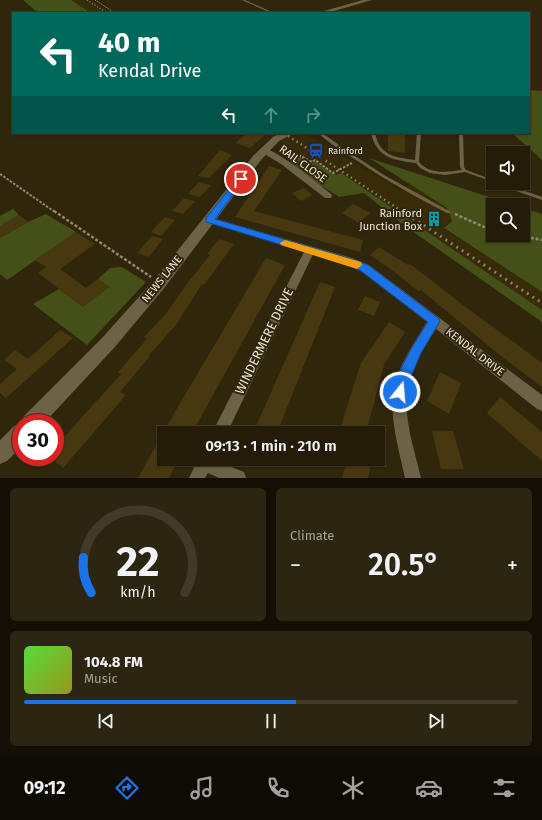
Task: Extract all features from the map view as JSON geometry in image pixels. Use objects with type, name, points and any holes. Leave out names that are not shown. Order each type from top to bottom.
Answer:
[{"type":"street","points":[[324,12],[369,0]]},
{"type":"street","name":"NEWS LANE","points":[[39,414],[108,343],[160,283],[264,150],[275,140],[287,134]]},
{"type":"street","name":"RAIL CLOSE","points":[[264,150],[284,162],[328,196]]},
{"type":"street","name":"KENDAL DRIVE","points":[[209,220],[352,262],[364,268],[542,404]]},
{"type":"street","name":"WINDERMERE DRIVE","points":[[222,426],[310,250]]},
{"type":"street","points":[[413,478],[401,423],[400,392],[416,350],[434,321]]},
{"type":"street","points":[[0,454],[12,442]]},
{"type":"street","points":[[197,478],[203,466]]},
{"type":"street","points":[[215,466],[238,478]]},
{"type":"lane","points":[[243,0],[272,12]]},
{"type":"lane","points":[[321,134],[351,156],[403,188],[449,212]]},
{"type":"lane","points":[[373,134],[374,141],[378,150],[392,157],[417,162],[421,167],[431,172],[444,174],[465,171],[486,178]]},
{"type":"lane","points":[[417,162],[419,134]]},
{"type":"lane","points":[[461,134],[462,167],[465,171]]},
{"type":"lane","points":[[517,190],[542,199]]},
{"type":"path","points":[[95,0],[113,12]]},
{"type":"path","points":[[275,140],[312,162],[315,160],[333,173],[350,164]]},
{"type":"path","points":[[0,174],[160,283]]},
{"type":"path","points":[[449,212],[486,228]]},
{"type":"path","points":[[530,238],[542,240]]},
{"type":"shaded area","points":[[71,0],[92,0],[110,12],[89,12]]},
{"type":"shaded area","points":[[271,134],[307,134],[401,191],[410,185],[447,208],[452,221],[444,229],[542,292],[542,310],[341,173],[336,176],[315,162],[313,163],[280,147],[282,142]]},
{"type":"green space","points":[[23,0],[71,0],[89,12],[37,12]]},
{"type":"green space","points":[[530,90],[542,91],[542,160],[530,149],[530,146],[526,146],[513,134],[530,134]]},
{"type":"green space","points":[[280,147],[313,163],[315,162],[336,175],[341,173],[542,310],[542,322],[405,226],[364,193],[339,197],[306,176],[291,163]]},
{"type":"green space","points":[[369,158],[492,198],[486,198],[486,242],[530,242],[530,210],[542,214],[542,292],[444,228],[452,221],[447,208]]},
{"type":"green space","points":[[13,209],[19,215],[0,226],[0,216]]},
{"type":"green space","points":[[46,214],[76,232],[7,280],[0,274],[0,234],[3,236]]},
{"type":"green space","points":[[122,267],[146,282],[87,345],[33,304],[59,289],[83,307],[109,287],[98,279],[110,268]]},
{"type":"building","points":[[247,134],[266,134],[250,148],[235,143]]},
{"type":"building","points":[[388,134],[405,134],[405,153],[388,151]]},
{"type":"building","points":[[220,150],[232,155],[209,178],[198,176]]},
{"type":"building","points":[[269,166],[282,170],[254,211],[363,240],[360,252],[235,217]]},
{"type":"building","points":[[199,182],[211,185],[200,197],[188,194]]},
{"type":"building","points":[[304,188],[313,195],[301,201],[292,193]]},
{"type":"building","points":[[184,198],[195,201],[183,214],[172,211]]},
{"type":"building","points":[[353,204],[370,213],[359,223],[342,213]]},
{"type":"building","points":[[19,215],[28,222],[0,238],[0,226]]},
{"type":"building","points":[[165,217],[175,220],[161,236],[151,232]]},
{"type":"building","points":[[76,232],[95,244],[60,269],[86,288],[98,279],[109,287],[83,307],[38,273],[46,267],[35,260]]},
{"type":"building","points":[[152,236],[163,239],[149,257],[137,253]]},
{"type":"building","points":[[219,239],[234,244],[204,285],[202,284],[176,325],[149,355],[150,356],[120,392],[126,395],[63,468],[61,466],[64,466],[64,437],[121,374],[118,372],[147,339],[144,337],[165,315],[210,255],[207,254]]},
{"type":"building","points":[[379,247],[408,265],[410,264],[542,363],[542,387],[496,352],[421,290],[418,291],[370,255]]},
{"type":"building","points":[[266,258],[285,265],[196,426],[167,426]]},
{"type":"building","points":[[320,282],[335,287],[280,426],[256,426]]},
{"type":"building","points":[[365,296],[380,302],[374,316],[358,310]]},
{"type":"building","points":[[389,322],[405,332],[384,365],[368,426],[341,426],[361,363]]},
{"type":"building","points":[[60,330],[73,338],[6,398],[0,393],[0,384],[17,369],[4,360],[15,350],[28,359]]},
{"type":"building","points":[[440,372],[461,383],[449,414],[427,401]]},
{"type":"building","points":[[500,397],[542,432],[542,461],[487,413]]},
{"type":"building","points":[[432,431],[453,431],[464,469],[441,469]]},
{"type":"building","points":[[157,444],[157,466],[175,466],[169,478],[138,478]]},
{"type":"building","points":[[345,466],[371,466],[368,478],[342,478]]},
{"type":"railway","points":[[87,0],[105,12]]},
{"type":"railway","points":[[286,134],[403,212]]},
{"type":"railway","points":[[402,211],[542,303]]},
{"type":"slow traffic","points":[[285,243],[352,262],[357,265]]},
{"type":"place","name":"Rainford","points":[[316,151]]},
{"type":"place","name":"Rainford Junction Box","points":[[434,219]]},
{"type":"route","points":[[241,179],[209,220],[352,262],[364,268],[434,321],[416,350],[400,392]]}]
